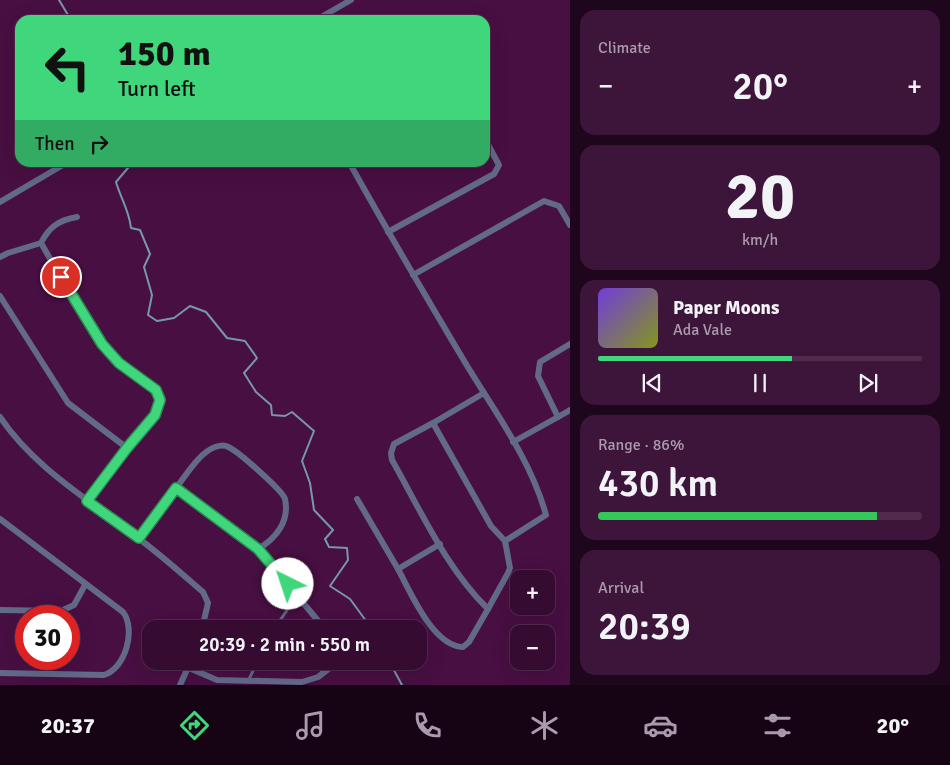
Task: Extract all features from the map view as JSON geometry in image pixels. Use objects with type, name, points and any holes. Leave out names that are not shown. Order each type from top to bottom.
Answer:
[{"type":"street","points":[[325,15],[351,0]]},
{"type":"street","points":[[388,232],[494,174],[499,165],[490,148]]},
{"type":"street","points":[[0,202],[60,167]]},
{"type":"street","points":[[353,167],[413,275],[529,470],[546,514],[505,541]]},
{"type":"street","points":[[413,275],[544,201],[559,206],[570,225]]},
{"type":"street","points":[[0,257],[41,243],[50,228],[65,219],[77,217]]},
{"type":"street","points":[[41,243],[102,344],[119,363],[156,390],[160,400],[155,415],[87,501]]},
{"type":"street","points":[[0,296],[68,403],[127,448]]},
{"type":"street","points":[[558,417],[538,376],[537,369],[540,362],[570,344]]},
{"type":"street","points":[[484,393],[394,444],[391,453],[392,460],[440,544],[471,592],[488,609]]},
{"type":"street","points":[[512,442],[570,410]]},
{"type":"street","points":[[0,417],[8,430],[30,452],[87,501],[139,538],[203,592],[208,602],[204,620]]},
{"type":"street","points":[[357,499],[433,630],[454,647],[463,647],[469,642],[508,573],[509,559],[505,541],[491,526],[433,423]]},
{"type":"street","points":[[139,538],[206,451],[217,446],[228,446],[276,486],[284,498],[285,511],[281,528],[272,541],[258,549]]},
{"type":"street","points":[[176,488],[258,549],[318,620]]},
{"type":"street","points":[[0,673],[104,675],[115,669],[126,649],[130,632],[130,624],[122,612],[1,522]]},
{"type":"street","points":[[398,570],[440,544]]},
{"type":"street","points":[[0,610],[61,611],[74,605],[85,585]]},
{"type":"street","points":[[180,685],[188,670]]},
{"type":"street","points":[[194,670],[217,680],[248,682],[302,682],[318,677],[327,670]]},
{"type":"lane","points":[[280,620],[298,595]]},
{"type":"lane","points":[[248,682],[254,670]]},
{"type":"waterway","points":[[59,0],[68,15]]},
{"type":"waterway","points":[[129,167],[116,182],[127,210],[131,228],[140,230],[150,254],[144,267],[152,295],[148,315],[157,321],[174,318],[190,306],[206,312],[227,338],[245,341],[257,358],[244,373],[256,392],[271,405],[272,415],[285,416],[292,412],[314,431],[302,461],[310,483],[314,510],[333,530],[325,539],[329,547],[347,548],[348,560],[330,586],[350,599],[365,620]]},
{"type":"waterway","points":[[394,670],[402,685]]},
{"type":"route","points":[[61,277],[102,344],[119,363],[156,390],[160,400],[155,415],[87,501],[139,538],[176,488],[258,549],[288,584]]}]
